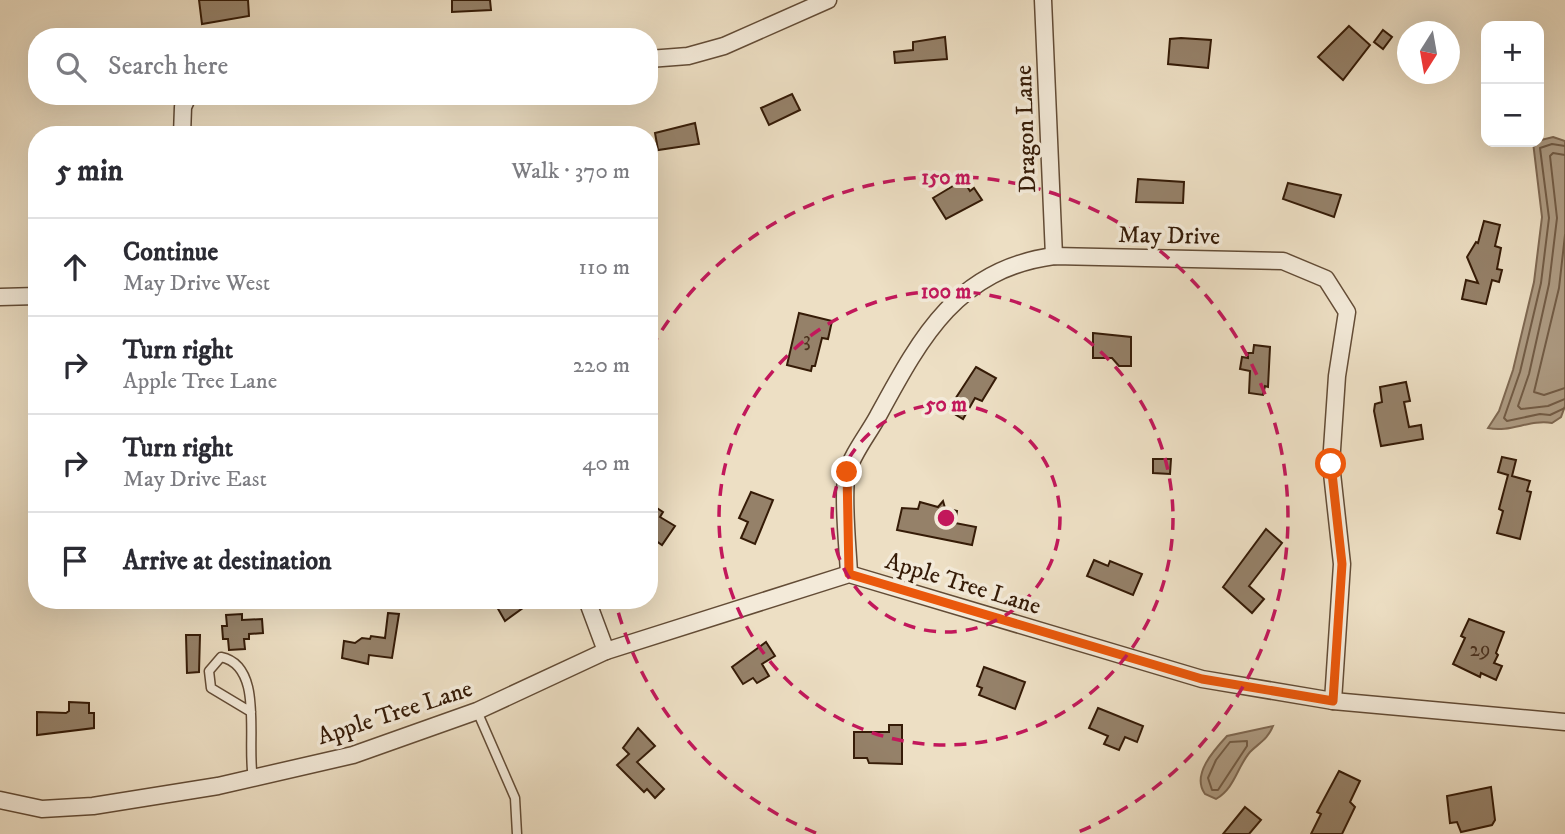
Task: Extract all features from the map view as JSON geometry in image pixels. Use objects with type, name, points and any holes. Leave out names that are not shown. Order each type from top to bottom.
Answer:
[{"type":"street","points":[[658,58],[688,56],[724,46],[828,0]]},
{"type":"street","name":"Dragon Lane","points":[[1043,0],[1054,256]]},
{"type":"street","points":[[182,126],[184,105]]},
{"type":"street","name":"May Drive","points":[[849,574],[847,472],[894,387],[946,309],[976,282],[1025,260],[1054,256],[1283,261],[1326,279],[1347,312],[1337,376],[1331,464],[1342,564],[1333,701]]},
{"type":"street","points":[[0,297],[28,296]]},
{"type":"street","name":"Apple Tree Lane","points":[[0,800],[43,809],[93,806],[253,778],[353,755],[477,711],[606,651],[849,574],[1202,679],[1333,701],[1565,722]]},
{"type":"street","points":[[590,609],[606,651]]},
{"type":"lane","points":[[251,712],[211,688],[209,671],[221,657],[230,659],[244,672],[249,685],[251,712],[249,758],[253,778]]},
{"type":"lane","points":[[477,711],[515,798],[517,834]]},
{"type":"water","points":[[1553,137],[1565,141],[1565,406],[1561,417],[1552,423],[1504,429],[1488,428],[1499,411],[1513,370],[1534,282],[1542,217],[1534,147],[1544,147],[1544,139]]},
{"type":"water","points":[[1273,726],[1266,738],[1250,752],[1228,789],[1216,799],[1205,794],[1201,787],[1202,771],[1227,736]]},
{"type":"building","points":[[199,0],[248,0],[249,16],[202,24]]},
{"type":"building","points":[[452,0],[490,0],[491,10],[452,12]]},
{"type":"building","points":[[1349,26],[1370,45],[1343,80],[1318,57]]},
{"type":"building","points":[[1383,30],[1392,37],[1383,49],[1374,42]]},
{"type":"building","points":[[945,37],[947,59],[895,63],[894,52],[913,50],[913,42]]},
{"type":"building","points":[[1170,39],[1211,40],[1208,68],[1168,64]]},
{"type":"building","points":[[792,94],[800,110],[769,125],[761,108]]},
{"type":"building","points":[[695,123],[699,144],[658,150],[658,132]]},
{"type":"building","points":[[1138,179],[1184,182],[1183,203],[1136,202]]},
{"type":"building","points":[[963,180],[970,191],[974,188],[982,200],[946,219],[933,198]]},
{"type":"building","points":[[1288,183],[1341,195],[1334,217],[1283,199]]},
{"type":"building","points":[[1484,221],[1500,225],[1495,246],[1501,248],[1497,269],[1502,270],[1499,282],[1492,280],[1486,304],[1462,299],[1466,280],[1478,283],[1467,257],[1476,242],[1478,243]]},
{"type":"building","points":[[799,313],[832,321],[828,339],[822,338],[815,366],[812,366],[811,371],[787,365]]},
{"type":"building","points":[[1093,333],[1131,337],[1131,366],[1119,366],[1112,358],[1093,358]]},
{"type":"building","points":[[1254,345],[1270,347],[1268,387],[1265,386],[1263,395],[1249,393],[1250,371],[1240,369],[1242,357],[1248,358],[1248,353],[1253,353]]},
{"type":"building","points":[[976,367],[996,378],[982,401],[975,398],[963,419],[948,410]]},
{"type":"building","points":[[1406,382],[1410,401],[1404,402],[1409,427],[1421,425],[1423,439],[1381,446],[1374,411],[1375,404],[1382,402],[1380,387]]},
{"type":"building","points":[[1502,457],[1516,460],[1512,476],[1530,481],[1527,491],[1531,492],[1520,539],[1497,533],[1503,511],[1499,509],[1508,475],[1498,472]]},
{"type":"building","points":[[1153,459],[1171,459],[1170,474],[1153,473]]},
{"type":"building","points":[[751,492],[773,500],[755,544],[741,538],[748,522],[739,518]]},
{"type":"building","points":[[943,501],[945,508],[957,511],[955,523],[976,527],[972,545],[897,530],[902,508],[918,509],[920,502],[938,507]]},
{"type":"building","points":[[658,509],[663,512],[660,517],[675,526],[662,545],[658,542]]},
{"type":"building","points":[[1266,529],[1282,543],[1249,586],[1264,599],[1252,613],[1223,587]]},
{"type":"building","points":[[1094,560],[1108,566],[1110,561],[1142,574],[1133,595],[1087,576]]},
{"type":"building","points":[[498,609],[522,609],[505,621]]},
{"type":"building","points":[[388,613],[399,614],[392,658],[369,655],[368,664],[342,658],[344,641],[355,643],[362,638],[370,639],[371,636],[385,638]]},
{"type":"building","points":[[242,614],[242,620],[262,619],[263,633],[249,634],[249,639],[244,639],[245,649],[229,650],[228,639],[223,639],[222,626],[227,626],[226,615]]},
{"type":"building","points":[[1469,619],[1504,632],[1494,663],[1502,666],[1496,680],[1481,673],[1480,677],[1453,664],[1465,638],[1461,636]]},
{"type":"building","points":[[186,635],[200,635],[199,672],[187,673]]},
{"type":"building","points":[[766,642],[775,656],[762,664],[769,676],[757,683],[753,678],[743,684],[732,667]]},
{"type":"building","points":[[984,667],[1025,682],[1015,709],[979,695],[982,688],[977,686]]},
{"type":"building","points":[[69,702],[89,703],[89,713],[94,713],[94,728],[37,735],[37,712],[66,713],[69,711]]},
{"type":"building","points":[[1098,708],[1143,726],[1137,742],[1125,737],[1119,750],[1104,744],[1108,736],[1089,728]]},
{"type":"building","points":[[889,725],[902,725],[902,764],[869,763],[867,758],[854,758],[854,732],[889,732]]},
{"type":"building","points":[[638,728],[655,746],[637,762],[664,789],[655,798],[647,789],[644,792],[617,765],[629,754],[623,748]]},
{"type":"building","points":[[1339,771],[1360,781],[1350,802],[1355,807],[1342,834],[1311,834],[1321,814],[1317,812]]},
{"type":"building","points":[[1491,787],[1495,820],[1492,825],[1461,832],[1457,822],[1450,823],[1447,796]]},
{"type":"building","points":[[1245,807],[1261,820],[1249,834],[1223,834]]},
{"type":"route","points":[[847,472],[849,574],[1202,679],[1333,701],[1342,564],[1331,464]]}]
